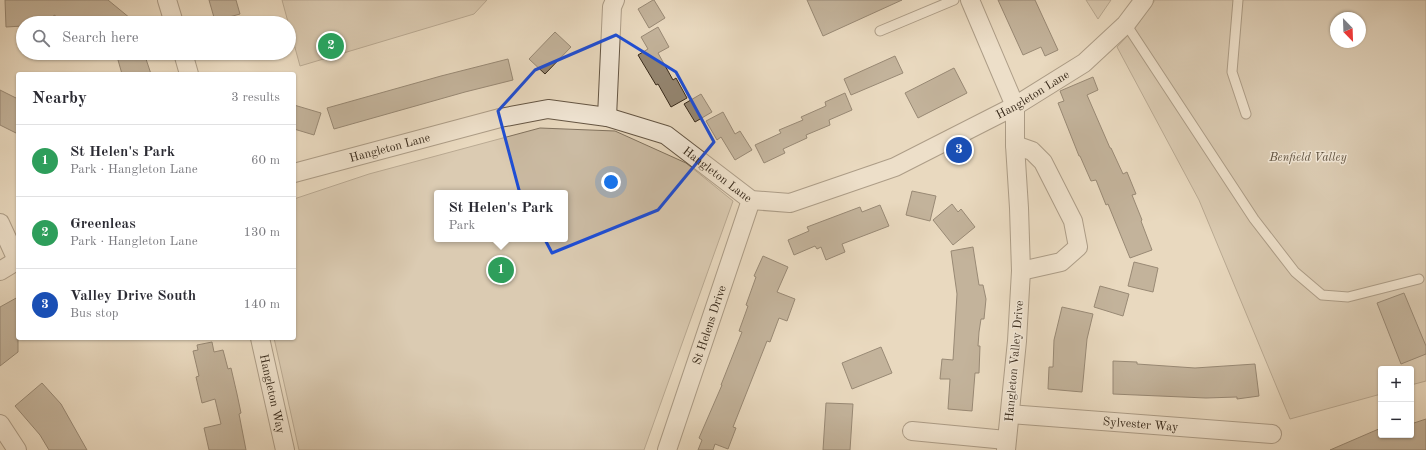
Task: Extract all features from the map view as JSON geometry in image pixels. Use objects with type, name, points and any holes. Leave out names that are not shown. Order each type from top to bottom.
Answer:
[{"type":"street","points":[[167,0],[172,16]]},
{"type":"street","points":[[607,117],[612,7],[615,0]]},
{"type":"street","name":"Hangleton Valley Drive","points":[[970,0],[1015,106],[1021,271],[1017,341],[1006,445]]},
{"type":"street","name":"Hangleton Lane","points":[[296,173],[500,118],[548,110],[607,117],[666,135],[751,200],[790,203],[895,167],[1015,106],[1084,63],[1126,24],[1144,0]]},
{"type":"street","points":[[185,60],[188,72]]},
{"type":"street","points":[[1016,145],[1032,151],[1044,162],[1073,221],[1078,248],[1061,262],[1021,271]]},
{"type":"street","name":"St Helens Drive","points":[[667,450],[751,200]]},
{"type":"street","points":[[0,223],[16,256]]},
{"type":"street","points":[[0,271],[16,261]]},
{"type":"street","name":"Hangleton Way","points":[[260,340],[285,450]]},
{"type":"street","name":"Sylvester Way","points":[[1010,414],[1272,434]]},
{"type":"street","points":[[0,424],[17,450]]},
{"type":"street","points":[[912,431],[1006,445]]},
{"type":"lane","points":[[880,32],[954,0]]},
{"type":"lane","points":[[1238,0],[1232,72],[1246,114]]},
{"type":"lane","points":[[1126,24],[1254,219],[1295,272],[1322,294],[1348,297],[1418,279]]},
{"type":"highlighted area","points":[[616,35],[676,72],[714,142],[658,210],[552,253],[519,190],[498,111],[535,70]]},
{"type":"green space","points":[[282,0],[487,0],[474,14],[300,66],[296,51],[296,16],[286,16]]},
{"type":"green space","points":[[1086,0],[1111,0],[1098,19]]},
{"type":"green space","name":"Benfield Valley","points":[[1155,0],[1426,0],[1426,381],[1414,384],[1414,366],[1378,366],[1378,395],[1290,419],[1199,200],[1117,47],[1138,24]]},
{"type":"green space","points":[[540,128],[615,131],[686,163],[733,201],[644,450],[299,450],[274,340],[296,340],[296,198],[369,174]]},
{"type":"building","points":[[5,0],[108,0],[127,16],[16,16],[16,26],[6,27]]},
{"type":"building","points":[[209,0],[236,0],[240,14],[233,16],[214,16]]},
{"type":"building","points":[[653,0],[665,18],[649,28],[638,9]]},
{"type":"building","points":[[807,0],[902,0],[823,36]]},
{"type":"building","points":[[998,0],[1035,0],[1058,50],[1045,56],[1041,47],[1023,55]]},
{"type":"building","points":[[658,27],[669,47],[658,53],[673,80],[676,78],[687,98],[671,107],[658,84],[656,85],[638,55],[648,49],[641,37]]},
{"type":"building","points":[[555,32],[571,47],[545,74],[529,59]]},
{"type":"building","points":[[895,56],[903,73],[851,95],[844,79]]},
{"type":"building","points":[[508,59],[513,80],[334,129],[327,108]]},
{"type":"building","points":[[118,60],[146,60],[150,72],[121,72]]},
{"type":"building","points":[[954,68],[967,93],[918,118],[905,93]]},
{"type":"building","points":[[1093,77],[1098,90],[1087,95],[1123,174],[1127,172],[1136,194],[1132,195],[1152,250],[1130,258],[1108,204],[1106,205],[1096,180],[1091,181],[1079,156],[1058,103],[1064,101],[1060,91]]},
{"type":"building","points":[[0,90],[16,98],[16,133],[0,125]]},
{"type":"building","points":[[845,93],[852,110],[829,120],[830,125],[806,135],[807,138],[783,149],[785,153],[764,163],[755,145],[781,133],[779,130],[803,120],[801,117],[826,106],[825,102]]},
{"type":"building","points":[[701,94],[712,112],[695,122],[684,104]]},
{"type":"building","points":[[296,106],[321,113],[314,135],[296,130]]},
{"type":"building","points":[[723,112],[735,134],[740,131],[752,150],[735,160],[721,137],[717,140],[706,121]]},
{"type":"building","points":[[912,191],[936,196],[930,221],[906,215]]},
{"type":"building","points":[[952,204],[958,212],[961,209],[975,227],[953,245],[933,220]]},
{"type":"building","points":[[880,205],[889,226],[842,244],[845,252],[826,260],[821,247],[817,249],[815,246],[794,255],[788,240],[809,231],[807,227],[860,207],[862,212]]},
{"type":"building","points":[[973,247],[979,285],[983,285],[986,299],[984,319],[981,319],[979,332],[979,373],[975,373],[972,411],[948,409],[950,379],[940,379],[942,359],[953,360],[957,294],[951,251]]},
{"type":"building","points":[[763,256],[788,267],[777,292],[795,299],[787,321],[779,318],[770,342],[767,341],[733,427],[736,428],[728,449],[715,444],[713,450],[698,450],[702,440],[699,438],[722,385],[742,332],[739,331],[756,277],[754,276]]},
{"type":"building","points":[[1134,262],[1158,268],[1153,292],[1128,286]]},
{"type":"building","points":[[1100,286],[1129,294],[1123,316],[1094,307]]},
{"type":"building","points":[[1404,293],[1426,346],[1426,354],[1401,364],[1377,303]]},
{"type":"building","points":[[16,298],[16,340],[18,340],[18,352],[0,366],[0,307]]},
{"type":"building","points":[[1062,307],[1093,314],[1087,339],[1082,392],[1048,389],[1049,367],[1053,367],[1054,340]]},
{"type":"building","points":[[212,342],[214,352],[223,350],[228,369],[231,368],[241,413],[239,414],[246,450],[209,450],[204,428],[221,424],[215,399],[202,403],[196,377],[199,376],[193,351],[198,350],[197,345]]},
{"type":"building","points":[[881,347],[892,373],[852,389],[842,363]]},
{"type":"building","points":[[1113,361],[1195,368],[1255,364],[1259,396],[1237,399],[1237,397],[1206,398],[1113,394]]},
{"type":"building","points":[[42,383],[61,404],[87,450],[49,450],[40,435],[15,406]]},
{"type":"building","points":[[826,403],[853,404],[850,450],[823,450]]},
{"type":"building","points":[[1426,419],[1426,450],[1330,450],[1378,429],[1378,438],[1414,438],[1414,423]]},
{"type":"place","name":"Greenleas","points":[[331,46]]},
{"type":"place","name":"Valley Drive South","points":[[959,150]]},
{"type":"place","name":"St Helen's Park","points":[[501,270]]}]
